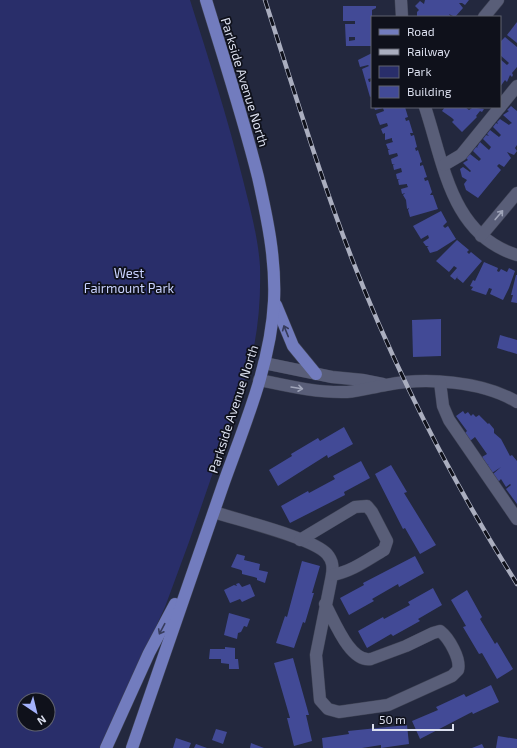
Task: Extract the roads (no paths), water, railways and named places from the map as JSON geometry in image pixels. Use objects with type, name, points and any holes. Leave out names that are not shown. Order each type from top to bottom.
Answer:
[{"type":"main road","name":"Parkside Avenue North","points":[[132,748],[259,380],[272,327],[274,300],[272,252],[264,201],[236,96],[206,0]]},
{"type":"main road","points":[[274,300],[292,346],[316,374]]},
{"type":"main road","points":[[106,748],[149,653],[194,569]]},
{"type":"street","points":[[401,0],[402,16]]},
{"type":"street","points":[[485,16],[498,0]]},
{"type":"street","points":[[501,106],[517,86]]},
{"type":"street","points":[[426,108],[444,165],[460,209],[467,222],[481,236],[500,249],[517,255]]},
{"type":"street","points":[[444,165],[461,155],[499,108]]},
{"type":"street","points":[[481,236],[517,193]]},
{"type":"street","points":[[264,363],[316,374],[387,384],[440,382],[487,389],[517,402]]},
{"type":"street","points":[[259,380],[296,388],[328,392],[366,390],[387,384]]},
{"type":"street","points":[[440,382],[443,406],[450,420],[517,520]]},
{"type":"street","points":[[300,540],[355,507],[363,505],[369,508],[385,537],[386,547],[384,550],[355,567],[343,573],[332,575]]},
{"type":"street","points":[[214,512],[315,546],[326,553],[332,563],[332,575],[325,604],[316,647],[320,700],[328,709],[339,712],[388,706],[452,676],[458,670],[458,660],[446,637],[440,631],[371,659],[361,659],[349,648],[325,604]]},
{"type":"railway","points":[[265,0],[328,195],[352,259],[387,343],[448,466],[517,584]]},
{"type":"park label","name":"West Fairmount Park","points":[[129,280]]}]
